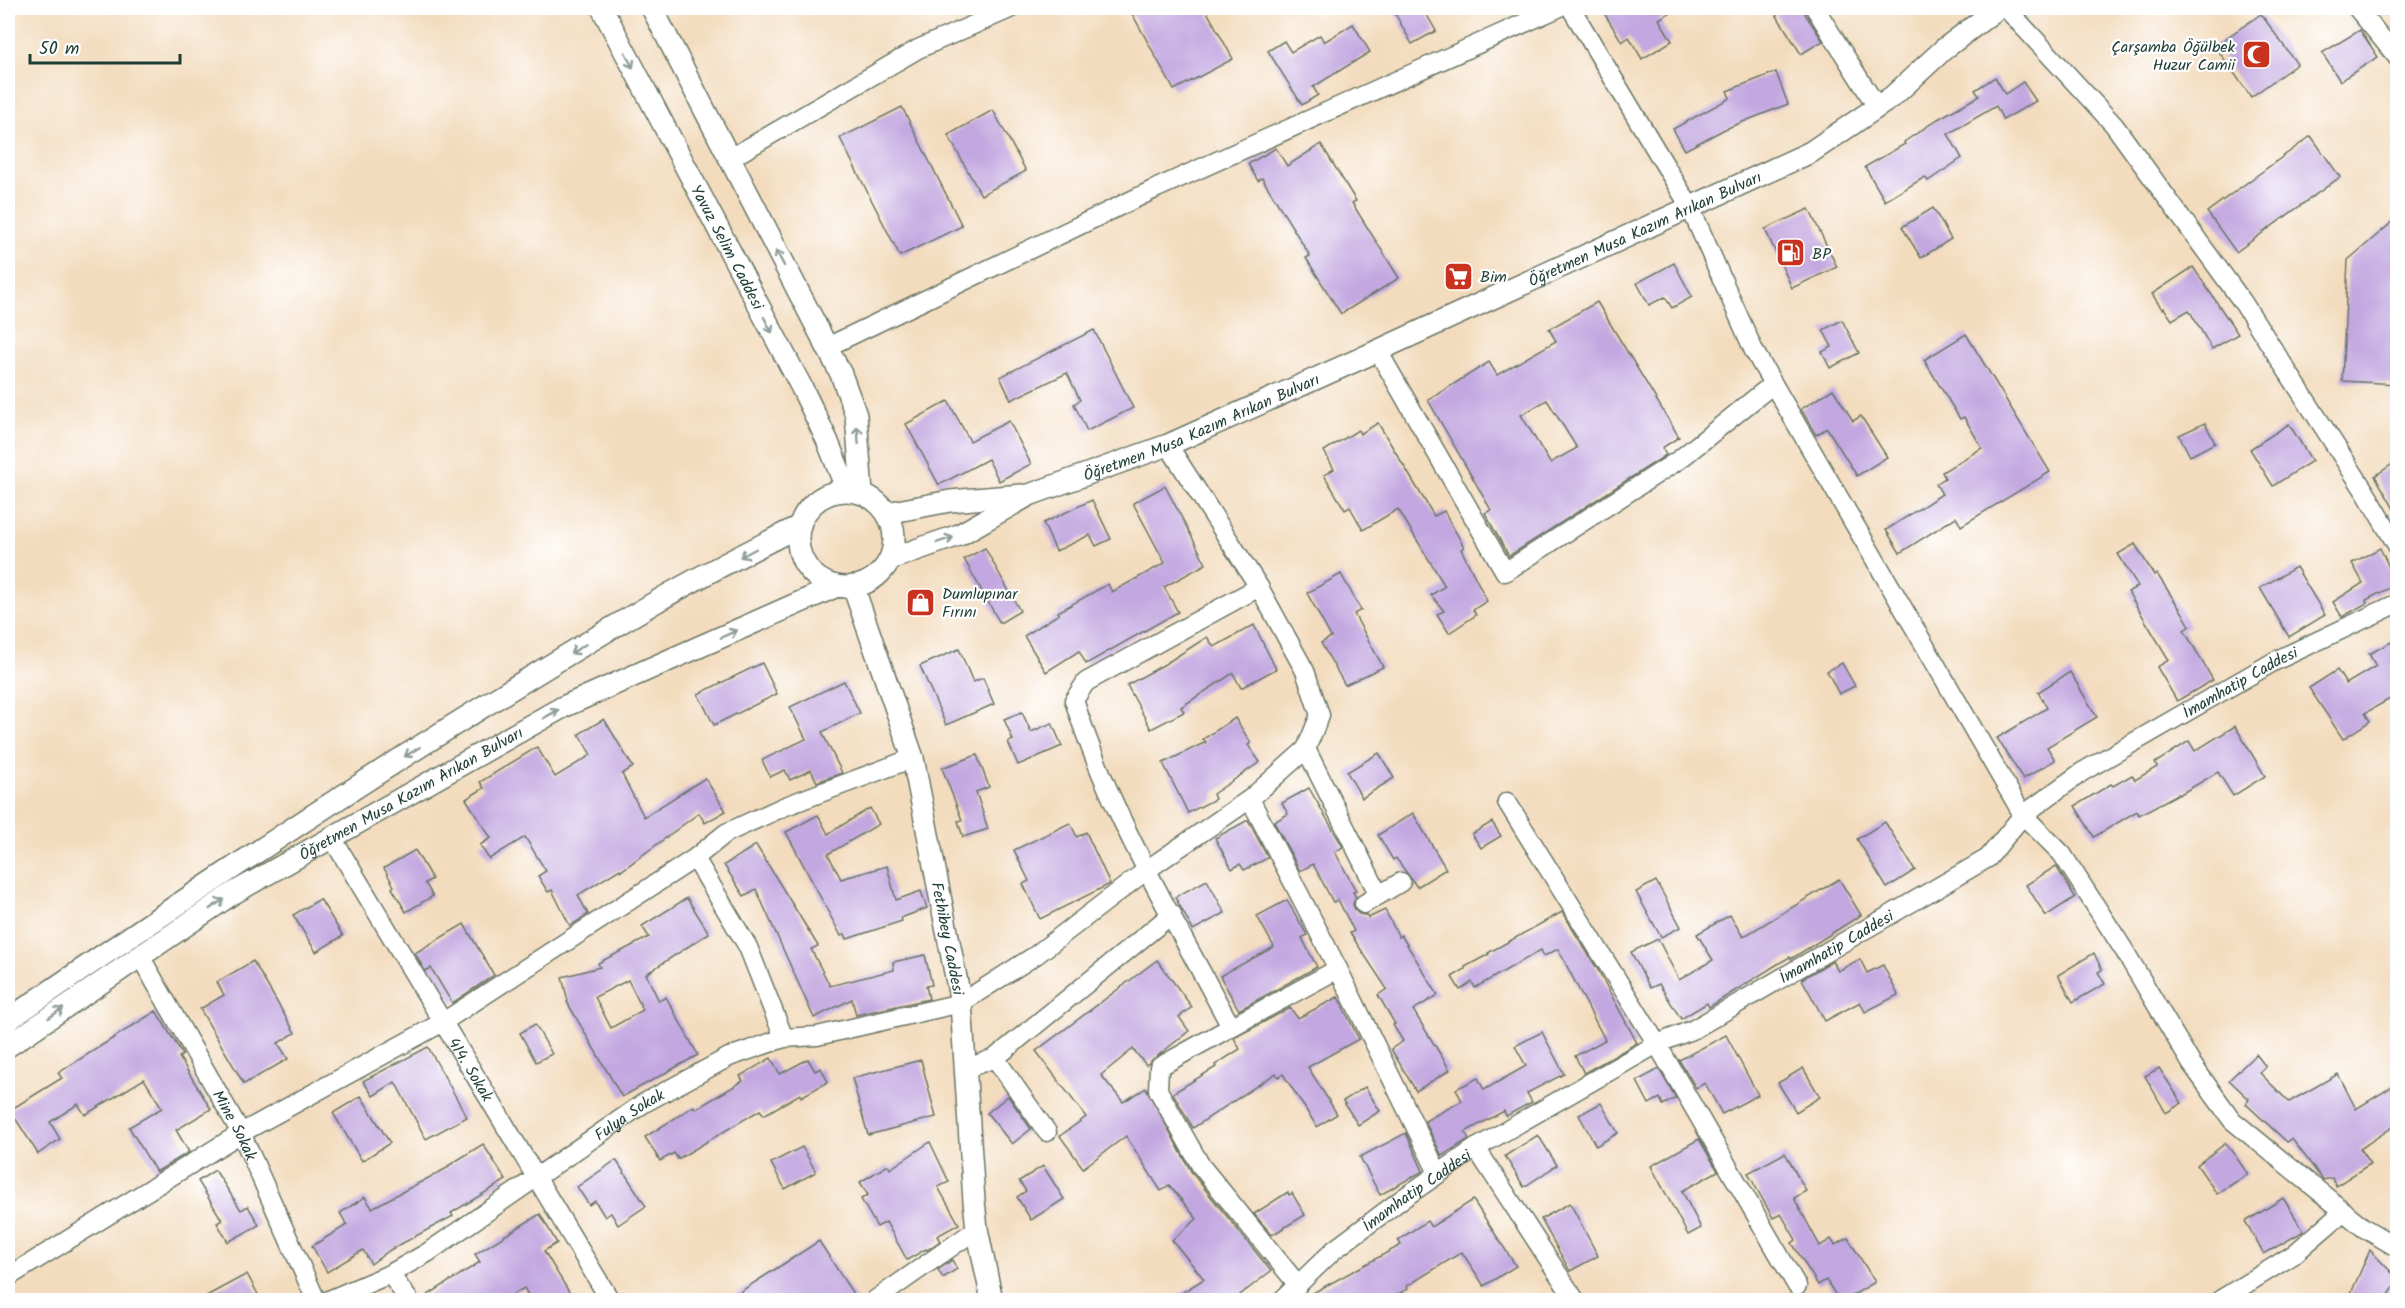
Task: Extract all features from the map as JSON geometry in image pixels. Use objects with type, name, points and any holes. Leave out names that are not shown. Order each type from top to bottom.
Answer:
[{"type":"street","name":"Yavuz Selim Caddesi","points":[[602,8],[855,492]]},
{"type":"street","points":[[652,8],[841,374],[856,416],[855,492]]},
{"type":"street","points":[[729,159],[918,49],[1012,8]]},
{"type":"street","points":[[826,347],[1157,188],[1558,8]]},
{"type":"street","points":[[1571,8],[1690,207],[1754,351],[2024,815],[2062,854],[2124,950],[2191,1063],[2232,1120],[2364,1228],[2397,1248]]},
{"type":"street","points":[[1815,8],[1877,107]]},
{"type":"street","name":"Öğretmen Musa Kazım Arıkan Bulvarı","points":[[890,559],[959,535],[1029,495],[1168,445],[1811,152],[1892,97],[1962,34],[1998,8]]},
{"type":"street","points":[[2006,8],[2114,124],[2248,311],[2366,493],[2397,547]]},
{"type":"street","points":[[2357,8],[2397,58]]},
{"type":"street","points":[[1378,351],[1505,572],[1680,459],[1773,384]]},
{"type":"street","points":[[1168,445],[1259,587],[1305,671],[1320,715],[1306,749],[1372,899],[1401,882]]},
{"type":"street","points":[[831,492],[855,492],[876,501],[887,513],[893,528],[894,544],[890,559],[881,572],[868,582],[845,586],[822,581],[810,571],[801,557],[798,542],[799,526],[806,511],[817,500],[831,492]]},
{"type":"street","name":"Öğretmen Musa Kazım Arıkan Bulvarı","points":[[887,513],[950,501],[1029,495]]},
{"type":"street","name":"Öğretmen Musa Kazım Arıkan Bulvarı","points":[[8,1020],[128,938],[413,751],[656,602],[799,526]]},
{"type":"street","name":"Öğretmen Musa Kazım Arıkan Bulvarı","points":[[8,1046],[232,894],[331,836],[563,707],[845,586]]},
{"type":"street","name":"Fethibey Caddesi","points":[[845,586],[913,758],[961,1003],[977,1228],[992,1300]]},
{"type":"street","points":[[1231,1027],[1121,817],[1091,749],[1074,700],[1086,682],[1259,587]]},
{"type":"street","name":"İmamhatip Caddesi","points":[[1282,1300],[1334,1250],[1438,1173],[1476,1148],[1657,1044],[1694,1029],[1988,858],[2024,815],[2082,772],[2146,734],[2275,661],[2397,603]]},
{"type":"street","name":"Fulya Sokak","points":[[329,1300],[390,1274],[427,1253],[644,1103],[729,1057],[784,1038],[817,1036],[961,1003],[1036,955],[1148,869],[1250,799],[1306,749]]},
{"type":"street","points":[[8,1276],[241,1133],[443,1022],[695,858],[726,833],[774,811],[913,758]]},
{"type":"street","points":[[1250,799],[1338,969],[1438,1173]]},
{"type":"street","points":[[1507,801],[1657,1044],[1797,1286]]},
{"type":"street","name":"414. Sokak","points":[[331,836],[610,1300]]},
{"type":"street","points":[[695,858],[748,947],[784,1038]]},
{"type":"street","points":[[965,1069],[995,1058],[1172,914]]},
{"type":"street","points":[[128,938],[140,956]]},
{"type":"street","name":"Mine Sokak","points":[[140,956],[241,1133],[316,1300]]},
{"type":"street","points":[[1298,1285],[1201,1166],[1158,1090],[1160,1067],[1338,969]]},
{"type":"street","points":[[995,1058],[1047,1132]]},
{"type":"street","points":[[1476,1148],[1575,1300]]},
{"type":"street","points":[[2220,1300],[2293,1255],[2344,1211]]},
{"type":"street","points":[[875,1300],[977,1228]]},
{"type":"street","points":[[390,1274],[409,1300]]},
{"type":"building","points":[[1129,8],[1205,8],[1233,59],[1174,90]]},
{"type":"building","points":[[1392,8],[1423,8],[1436,31],[1412,44]]},
{"type":"building","points":[[1601,8],[1678,8],[1659,19],[1672,41],[1642,59],[1629,37],[1622,42]]},
{"type":"building","points":[[1772,8],[1804,8],[1805,14],[1823,41],[1801,54]]},
{"type":"building","name":"Çarşamba Öğülbek Huzur Camii","points":[[2261,14],[2297,64],[2251,97],[2215,46]]},
{"type":"building","points":[[1353,24],[1370,52],[1313,87],[1318,95],[1302,105],[1268,51],[1284,41],[1291,52],[1320,35],[1324,42]]},
{"type":"building","points":[[2360,30],[2378,57],[2340,81],[2322,53]]},
{"type":"building","points":[[1776,72],[1788,104],[1725,129],[1685,150],[1673,129],[1730,98],[1727,91]]},
{"type":"building","points":[[1995,77],[2005,94],[2023,82],[2036,101],[2003,120],[1996,106],[1948,134],[1962,158],[1928,181],[1925,177],[1885,201],[1865,167],[1905,144],[1904,142],[1938,119],[1979,96],[1975,90]]},
{"type":"building","points":[[902,107],[962,226],[900,256],[840,138]]},
{"type":"building","points":[[993,110],[1026,171],[981,195],[948,135]]},
{"type":"building","points":[[2311,136],[2340,177],[2236,252],[2207,212]]},
{"type":"building","points":[[1321,144],[1356,201],[1352,203],[1399,278],[1341,314],[1306,258],[1310,256],[1262,178],[1258,181],[1248,164],[1276,148],[1287,166]]},
{"type":"building","points":[[1933,208],[1951,239],[1921,258],[1902,227]]},
{"type":"building","points":[[1809,209],[1837,267],[1792,288],[1765,229]]},
{"type":"building","points":[[2397,218],[2397,384],[2342,381],[2348,260]]},
{"type":"building","points":[[1674,263],[1692,297],[1672,308],[1665,297],[1649,305],[1637,283]]},
{"type":"building","points":[[2193,267],[2238,334],[2212,349],[2189,310],[2172,320],[2152,294]]},
{"type":"building","points":[[1597,302],[1679,437],[1662,448],[1666,455],[1509,556],[1485,513],[1491,510],[1428,400],[1489,362],[1497,375],[1556,341],[1549,329]],"holes":[[[1547,400],[1577,448],[1550,463],[1521,415]]]},
{"type":"building","points":[[1842,320],[1859,353],[1830,368],[1822,352],[1832,347],[1823,330]]},
{"type":"building","points":[[1094,330],[1133,408],[1087,431],[1074,404],[1080,400],[1067,373],[1011,400],[1000,377]]},
{"type":"building","points":[[1966,334],[2050,472],[1961,526],[1956,517],[1900,553],[1886,530],[1942,494],[1936,484],[1945,478],[1942,472],[1982,448],[1964,417],[1960,419],[1924,360]]},
{"type":"building","points":[[1833,389],[1853,421],[1861,416],[1887,457],[1857,476],[1827,428],[1816,435],[1801,409]]},
{"type":"building","points":[[948,401],[970,441],[1009,421],[1031,464],[999,481],[988,459],[939,485],[906,424]]},
{"type":"building","points":[[1378,423],[1434,516],[1444,511],[1464,547],[1461,549],[1487,601],[1473,610],[1476,615],[1449,633],[1437,614],[1444,611],[1431,595],[1445,586],[1398,509],[1363,530],[1350,507],[1345,510],[1324,475],[1334,469],[1324,451],[1358,430],[1360,434]]},
{"type":"building","points":[[2205,423],[2215,443],[2190,456],[2179,435]]},
{"type":"building","points":[[2289,424],[2312,461],[2273,486],[2250,449]]},
{"type":"building","points":[[2397,461],[2397,514],[2375,476]]},
{"type":"building","points":[[1165,486],[1206,564],[1164,587],[1178,612],[1086,664],[1079,651],[1046,672],[1024,636],[1059,614],[1058,612],[1108,584],[1112,592],[1165,563],[1133,503]]},
{"type":"building","points":[[1092,500],[1111,539],[1096,546],[1090,535],[1056,551],[1043,523]]},
{"type":"building","points":[[2135,544],[2154,575],[2157,574],[2182,612],[2190,626],[2184,630],[2213,680],[2177,701],[2157,667],[2169,660],[2128,592],[2138,586],[2118,554]]},
{"type":"building","points":[[985,548],[1020,611],[1000,623],[964,559]]},
{"type":"building","points":[[2380,548],[2397,584],[2366,600],[2367,603],[2342,617],[2333,602],[2363,583],[2352,563]]},
{"type":"building","points":[[2296,567],[2325,615],[2289,637],[2260,588]]},
{"type":"building","points":[[1341,574],[1361,610],[1354,614],[1383,667],[1345,685],[1321,643],[1331,637],[1307,593]]},
{"type":"building","points":[[1254,625],[1276,669],[1241,688],[1233,673],[1181,707],[1184,712],[1151,729],[1127,685],[1207,637],[1214,647]]},
{"type":"building","points":[[2391,642],[2397,653],[2397,695],[2365,713],[2370,721],[2343,739],[2309,688],[2337,670],[2346,684],[2376,666],[2369,654]]},
{"type":"building","points":[[959,649],[973,682],[983,678],[994,704],[946,725],[920,666]]},
{"type":"building","points":[[762,663],[777,694],[714,725],[698,694]]},
{"type":"building","points":[[1842,663],[1855,686],[1839,694],[1827,671]]},
{"type":"building","points":[[2070,672],[2097,717],[2047,747],[2055,760],[2023,779],[1997,738],[2047,708],[2038,692]]},
{"type":"building","points":[[844,681],[860,713],[822,732],[842,773],[817,782],[811,770],[790,780],[785,770],[770,777],[762,760],[806,739],[790,707]]},
{"type":"building","points":[[1022,712],[1031,732],[1052,723],[1062,746],[1018,765],[1008,742],[1013,740],[1004,719]]},
{"type":"building","points":[[1235,718],[1251,743],[1248,745],[1260,762],[1213,794],[1215,799],[1188,813],[1163,763],[1206,742],[1203,739]]},
{"type":"building","points":[[604,719],[633,767],[622,774],[644,817],[705,778],[726,811],[705,823],[699,813],[621,871],[620,869],[578,895],[588,914],[570,926],[552,890],[548,892],[538,876],[546,871],[525,837],[489,859],[480,845],[491,838],[466,799],[484,788],[480,782],[537,747],[555,777],[591,755],[579,734]]},
{"type":"building","points":[[2235,726],[2265,776],[2233,796],[2218,772],[2139,815],[2137,811],[2094,837],[2075,806],[2111,784],[2113,786],[2132,775],[2135,780],[2157,767],[2155,763],[2189,741],[2195,751]]},
{"type":"building","points":[[1379,753],[1394,778],[1362,798],[1347,772]]},
{"type":"building","points":[[977,755],[989,787],[976,792],[988,829],[963,837],[958,821],[962,820],[942,768]]},
{"type":"building","points":[[1309,788],[1343,847],[1335,852],[1356,891],[1353,892],[1356,897],[1353,904],[1355,910],[1368,918],[1385,910],[1399,937],[1401,935],[1438,995],[1413,1010],[1450,1070],[1416,1091],[1391,1049],[1403,1041],[1378,995],[1387,989],[1350,933],[1354,931],[1338,900],[1333,902],[1313,864],[1300,871],[1274,822],[1288,814],[1282,803]]},
{"type":"building","points":[[870,808],[879,824],[828,854],[841,879],[887,866],[896,900],[921,891],[927,908],[901,918],[902,921],[847,939],[845,934],[841,936],[786,832],[818,815],[828,834]]},
{"type":"building","points":[[1413,813],[1446,869],[1417,887],[1396,858],[1393,860],[1378,835]]},
{"type":"building","points":[[1248,820],[1268,858],[1244,870],[1240,864],[1232,869],[1215,838]]},
{"type":"building","points":[[1492,822],[1501,836],[1481,848],[1472,834]]},
{"type":"building","points":[[1885,822],[1915,870],[1887,888],[1857,839]]},
{"type":"building","points":[[1070,823],[1077,837],[1086,832],[1110,884],[1040,919],[1023,884],[1029,881],[1014,850]]},
{"type":"building","points":[[756,845],[818,946],[811,949],[830,986],[894,970],[893,962],[925,955],[932,985],[926,986],[929,999],[856,1015],[852,999],[814,1018],[756,889],[744,896],[724,865]]},
{"type":"building","points":[[415,850],[432,879],[425,883],[433,896],[406,912],[384,868]]},
{"type":"building","points":[[2056,866],[2075,897],[2046,916],[2026,885]]},
{"type":"building","points":[[1839,879],[1861,915],[1709,1007],[1707,1003],[1681,1019],[1659,984],[1650,988],[1631,952],[1658,939],[1679,980],[1713,960],[1697,934],[1730,915],[1743,937]]},
{"type":"building","points":[[1207,880],[1225,913],[1193,930],[1175,897]]},
{"type":"building","points":[[1656,881],[1681,927],[1661,937],[1636,892]]},
{"type":"building","points":[[687,898],[709,933],[646,974],[659,1001],[666,997],[698,1055],[622,1097],[567,1002],[562,977],[600,967],[598,963],[649,937],[642,926]],"holes":[[[628,980],[643,1010],[611,1028],[595,997]]]},
{"type":"building","points":[[320,899],[343,936],[316,952],[293,915]]},
{"type":"building","points":[[1287,900],[1307,935],[1302,938],[1317,967],[1239,1010],[1220,976],[1274,947],[1257,916]]},
{"type":"building","points":[[1562,912],[1598,970],[1637,1043],[1584,1073],[1575,1056],[1605,1040],[1558,949],[1544,956],[1541,950],[1475,988],[1472,982],[1460,990],[1452,977],[1488,953]]},
{"type":"building","points":[[464,924],[494,975],[452,1003],[431,968],[425,971],[415,953]]},
{"type":"building","points":[[2094,953],[2102,970],[2098,972],[2105,984],[2073,1002],[2058,975]]},
{"type":"building","points":[[1860,959],[1867,973],[1883,965],[1898,995],[1865,1012],[1860,1002],[1825,1021],[1802,979],[1832,961],[1838,971]]},
{"type":"building","points":[[1157,960],[1192,1007],[1179,1017],[1189,1031],[1146,1065],[1133,1049],[1101,1075],[1123,1102],[1146,1088],[1192,1173],[1271,1271],[1240,1295],[1244,1300],[1170,1300],[1204,1279],[1172,1240],[1197,1219],[1169,1185],[1161,1191],[1126,1136],[1083,1168],[1060,1136],[1086,1117],[1036,1051]]},
{"type":"building","points":[[253,961],[295,1033],[278,1043],[288,1059],[244,1084],[200,1009],[224,995],[217,982]]},
{"type":"building","points":[[1338,997],[1359,1039],[1308,1067],[1337,1114],[1317,1127],[1283,1074],[1278,1077],[1276,1073],[1193,1128],[1173,1093],[1216,1067],[1215,1065],[1240,1049],[1234,1038],[1290,1008],[1298,1018]]},
{"type":"building","points":[[156,1011],[183,1055],[179,1057],[211,1109],[176,1130],[189,1152],[156,1172],[129,1127],[162,1108],[144,1079],[85,1115],[78,1104],[50,1122],[60,1139],[38,1154],[10,1110],[62,1078],[58,1073]]},
{"type":"building","points":[[535,1024],[552,1054],[536,1062],[520,1033]]},
{"type":"building","points":[[1542,1032],[1564,1074],[1527,1093],[1532,1102],[1506,1116],[1504,1111],[1465,1132],[1469,1139],[1442,1156],[1425,1121],[1462,1101],[1456,1089],[1478,1078],[1484,1090],[1526,1066],[1515,1046]]},
{"type":"building","points":[[1726,1035],[1758,1095],[1722,1114],[1705,1083],[1696,1088],[1679,1060]]},
{"type":"building","points":[[428,1047],[467,1117],[426,1139],[395,1082],[373,1096],[363,1081]]},
{"type":"building","points":[[2256,1054],[2266,1067],[2260,1073],[2289,1102],[2338,1074],[2356,1109],[2393,1086],[2397,1095],[2397,1124],[2360,1149],[2370,1164],[2336,1186],[2332,1178],[2323,1180],[2292,1139],[2287,1142],[2246,1104],[2249,1099],[2229,1080]]},
{"type":"building","points":[[771,1058],[780,1074],[808,1059],[815,1071],[821,1068],[828,1082],[801,1097],[800,1094],[764,1115],[760,1110],[678,1159],[674,1153],[660,1161],[645,1137],[694,1106],[696,1109],[743,1081],[740,1076]]},
{"type":"building","points":[[921,1060],[936,1117],[868,1135],[852,1078]]},
{"type":"building","points":[[1803,1068],[1820,1097],[1796,1112],[1778,1083]]},
{"type":"building","points":[[2159,1068],[2182,1103],[2166,1113],[2145,1076]]},
{"type":"building","points":[[1659,1069],[1676,1098],[1663,1105],[1660,1098],[1649,1104],[1637,1081]]},
{"type":"building","points":[[1365,1087],[1380,1111],[1358,1125],[1343,1101]]},
{"type":"building","points":[[361,1096],[390,1143],[362,1161],[333,1113]]},
{"type":"building","points":[[1008,1096],[1031,1129],[1012,1144],[987,1113]]},
{"type":"building","points":[[1601,1103],[1618,1133],[1596,1146],[1579,1115]]},
{"type":"building","points":[[1406,1133],[1423,1171],[1380,1195],[1360,1157]]},
{"type":"building","points":[[1538,1135],[1557,1165],[1524,1187],[1505,1156]]},
{"type":"building","points":[[1699,1139],[1718,1171],[1682,1191],[1701,1228],[1688,1235],[1651,1166]]},
{"type":"building","points":[[930,1142],[949,1182],[938,1187],[959,1224],[937,1236],[940,1241],[927,1250],[907,1260],[886,1222],[877,1227],[861,1199],[868,1195],[860,1182],[888,1165],[890,1169]]},
{"type":"building","points":[[2226,1143],[2248,1174],[2217,1194],[2197,1165]]},
{"type":"building","points":[[483,1144],[506,1180],[451,1213],[453,1216],[390,1250],[371,1264],[363,1250],[327,1272],[312,1246],[347,1225],[340,1213],[365,1197],[372,1208],[449,1167]]},
{"type":"building","points":[[802,1147],[816,1172],[785,1189],[771,1163]]},
{"type":"building","points":[[1785,1153],[1806,1191],[1794,1198],[1820,1246],[1831,1239],[1835,1245],[1848,1238],[1875,1282],[1845,1300],[1839,1300],[1826,1280],[1818,1285],[1792,1243],[1796,1240],[1781,1214],[1773,1218],[1748,1173]]},
{"type":"building","points":[[616,1160],[646,1206],[618,1225],[611,1213],[605,1217],[595,1201],[589,1205],[577,1187]]},
{"type":"building","points":[[1043,1166],[1064,1199],[1031,1220],[1017,1197],[1026,1191],[1019,1181]]},
{"type":"building","points":[[215,1170],[241,1210],[248,1206],[259,1225],[228,1242],[217,1223],[222,1220],[198,1181]]},
{"type":"building","points":[[1288,1192],[1289,1195],[1292,1193],[1305,1215],[1272,1235],[1254,1214]]},
{"type":"building","points":[[2283,1198],[2304,1231],[2264,1254],[2245,1222]]},
{"type":"building","points":[[1473,1200],[1516,1266],[1484,1286],[1462,1252],[1407,1286],[1408,1289],[1387,1300],[1300,1300],[1401,1245],[1398,1240],[1427,1221],[1431,1227]]},
{"type":"building","points":[[1570,1203],[1598,1256],[1570,1271],[1541,1219]]},
{"type":"building","points":[[540,1214],[557,1243],[544,1251],[574,1300],[531,1300],[524,1288],[503,1300],[420,1300],[480,1262],[475,1254]]},
{"type":"building","points":[[819,1241],[857,1300],[727,1300],[771,1272]]},
{"type":"building","points":[[2370,1250],[2397,1278],[2397,1282],[2386,1300],[2348,1300]]},
{"type":"building","points":[[952,1260],[957,1269],[943,1278],[938,1270]]},
{"type":"building","points":[[247,1274],[261,1300],[199,1300]]},
{"type":"place","name":"Çarşamba Öğülbek Huzur Camii","points":[[2256,55]]},
{"type":"place","name":"BP","points":[[1791,253]]},
{"type":"place","name":"Bim","points":[[1459,276]]},
{"type":"place","name":"Dumlupınar Fırını","points":[[921,602]]}]
